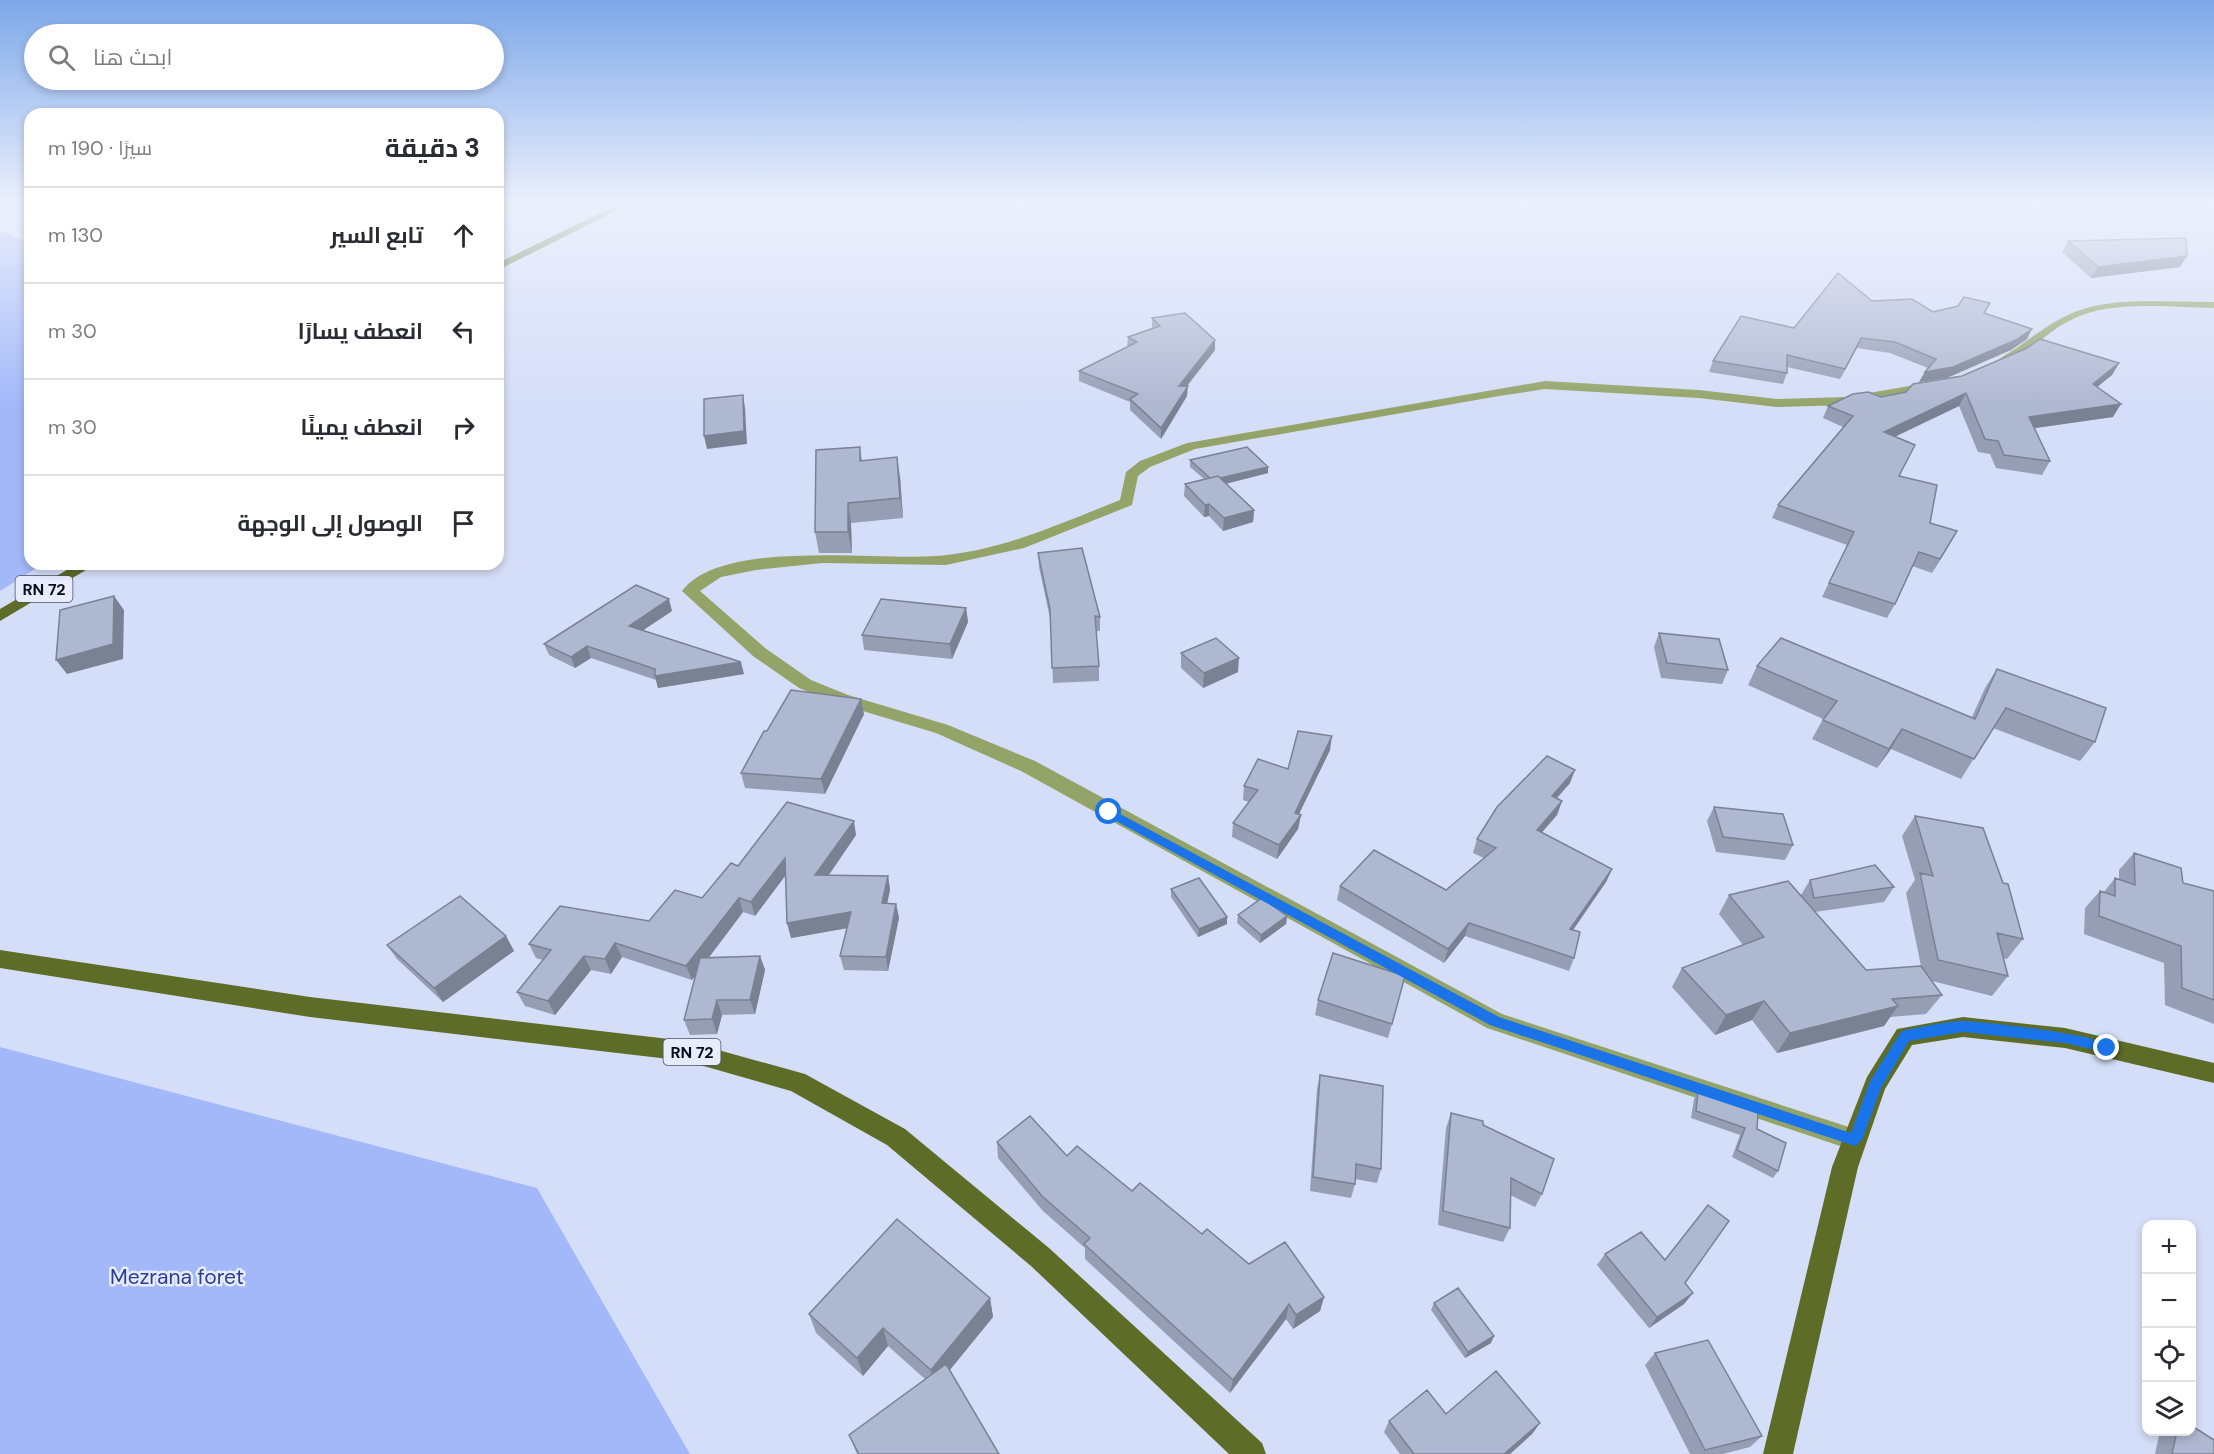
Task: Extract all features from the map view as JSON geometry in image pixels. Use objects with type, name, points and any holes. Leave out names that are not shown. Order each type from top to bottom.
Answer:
[{"type":"main road","name":"RN 72","points":[[0,616],[78,570]]},
{"type":"main road","name":"RN 72","points":[[0,959],[310,1006],[686,1051],[796,1082],[896,1137],[1040,1257],[1251,1454]]},
{"type":"main road","points":[[1778,1454],[1845,1167],[1875,1085],[1905,1036],[1963,1027],[2065,1038],[2214,1073]]},
{"type":"street","points":[[1994,364],[2016,355],[2073,314],[2138,304],[2214,305]]},
{"type":"street","points":[[1855,1140],[1495,1021],[1028,766],[942,729],[842,699],[806,684],[759,652],[690,591],[716,573],[756,565],[822,558],[946,560],[1019,545],[1127,502],[1131,475],[1145,464],[1192,446],[1499,392],[1545,385],[1699,394],[1778,403],[1846,401],[1951,383]]},
{"type":"green space","points":[[0,272],[24,272],[24,570],[33,570],[0,591]]},
{"type":"green space","name":"Mezrana foret","points":[[0,1047],[537,1188],[690,1454],[0,1454]]},
{"type":"building","points":[[1838,273],[1872,301],[1912,299],[1933,312],[1958,306],[1964,297],[1990,303],[1984,313],[2032,329],[2016,340],[1953,367],[1925,372],[1936,359],[1895,342],[1861,338],[1845,369],[1787,355],[1787,373],[1713,361],[1741,316],[1794,328]]},
{"type":"building","points":[[1185,313],[1215,340],[1179,386],[1188,386],[1161,428],[1130,399],[1138,394],[1079,371],[1137,342],[1128,337],[1160,326],[1152,318]]},
{"type":"building","points":[[2040,339],[2119,363],[2093,384],[2121,404],[2029,417],[2050,461],[2004,455],[1998,441],[1985,439],[1966,393],[1884,432],[1915,445],[1899,476],[1937,485],[1930,523],[1957,531],[1940,559],[1919,552],[1895,604],[1829,583],[1854,532],[1778,505],[1853,416],[1828,406],[1853,394],[1868,392],[1881,397],[1906,392],[1913,384],[1962,376],[2027,348]]},
{"type":"building","points":[[743,395],[744,431],[704,436],[704,399]]},
{"type":"building","points":[[860,447],[860,461],[897,457],[900,498],[848,503],[848,532],[815,532],[816,450]]},
{"type":"building","points":[[1247,447],[1268,467],[1220,478],[1218,476],[1210,478],[1190,460]]},
{"type":"building","points":[[1218,476],[1254,510],[1224,518],[1209,504],[1205,505],[1185,484]]},
{"type":"building","points":[[1082,548],[1100,617],[1095,616],[1099,666],[1052,668],[1050,609],[1038,553]]},
{"type":"building","points":[[636,585],[669,599],[629,626],[741,662],[655,676],[655,669],[587,646],[571,657],[544,644]]},
{"type":"building","points":[[114,596],[113,644],[56,660],[60,610]]},
{"type":"building","points":[[881,599],[966,608],[950,644],[862,635]]},
{"type":"building","points":[[1659,633],[1719,639],[1728,670],[1667,663]]},
{"type":"building","points":[[1216,638],[1239,658],[1204,673],[1181,653]]},
{"type":"building","points":[[1781,638],[1975,719],[1997,669],[2106,708],[2095,742],[2006,708],[1974,759],[1902,729],[1889,749],[1823,720],[1837,701],[1757,666]]},
{"type":"building","points":[[791,690],[861,699],[821,779],[741,773],[764,731],[767,731]]},
{"type":"building","points":[[1298,731],[1332,736],[1295,813],[1301,815],[1279,845],[1233,823],[1258,790],[1244,786],[1258,759],[1288,769]]},
{"type":"building","points":[[1547,756],[1575,770],[1552,796],[1562,801],[1537,830],[1612,869],[1570,929],[1580,932],[1574,958],[1469,923],[1448,949],[1340,886],[1374,850],[1446,890],[1496,848],[1477,839],[1497,807]]},
{"type":"building","points":[[787,802],[854,821],[815,875],[888,876],[882,903],[896,904],[886,957],[840,956],[851,912],[787,923],[785,858],[751,902],[739,898],[686,966],[615,943],[605,959],[584,956],[548,1001],[517,992],[551,950],[529,944],[560,906],[649,921],[675,890],[702,898],[731,863],[738,866]]},
{"type":"building","points":[[1714,807],[1783,814],[1793,845],[1723,837]]},
{"type":"building","points":[[1915,816],[1983,828],[2003,883],[2008,884],[2023,939],[1997,933],[2008,976],[1938,960],[1920,873],[1933,876]]},
{"type":"building","points":[[2134,853],[2181,868],[2183,883],[2214,891],[2214,1000],[2182,988],[2181,946],[2099,916],[2100,891],[2115,896],[2115,878],[2135,885]]},
{"type":"building","points":[[1875,865],[1894,887],[1814,898],[1810,880]]},
{"type":"building","points":[[1199,878],[1227,917],[1199,929],[1171,889]]},
{"type":"building","points":[[1788,881],[1866,970],[1921,966],[1942,995],[1892,999],[1898,1006],[1790,1033],[1764,1001],[1726,1015],[1682,968],[1764,937],[1729,895]]},
{"type":"building","points":[[460,896],[506,936],[434,988],[387,945]]},
{"type":"building","points":[[1262,898],[1287,916],[1261,935],[1238,915]]},
{"type":"building","points":[[1333,953],[1405,976],[1392,1024],[1318,1000]]},
{"type":"building","points":[[760,956],[750,1000],[717,1000],[712,1019],[684,1020],[700,958]]},
{"type":"building","points":[[1320,1075],[1383,1086],[1381,1169],[1356,1164],[1355,1184],[1313,1177]]},
{"type":"building","points":[[1698,1092],[1758,1112],[1757,1129],[1786,1143],[1778,1171],[1737,1150],[1745,1128],[1696,1111]]},
{"type":"building","points":[[1451,1113],[1483,1121],[1483,1125],[1554,1159],[1542,1194],[1511,1178],[1510,1228],[1443,1211]]},
{"type":"building","points":[[1030,1116],[1067,1156],[1077,1146],[1132,1191],[1140,1183],[1202,1234],[1207,1229],[1249,1264],[1285,1242],[1324,1297],[1296,1315],[1289,1304],[1233,1380],[1084,1244],[1090,1238],[1042,1196],[997,1142]]},
{"type":"building","points":[[1708,1205],[1729,1221],[1685,1283],[1693,1293],[1657,1317],[1605,1254],[1641,1232],[1665,1260]]},
{"type":"building","points":[[897,1219],[990,1298],[931,1370],[883,1328],[857,1358],[809,1314]]},
{"type":"building","points":[[1458,1288],[1494,1336],[1468,1352],[1434,1303]]},
{"type":"building","points":[[1708,1340],[1762,1436],[1705,1450],[1655,1353]]},
{"type":"building","points":[[946,1364],[999,1454],[859,1454],[849,1435]]},
{"type":"building","points":[[1496,1371],[1540,1423],[1504,1454],[1414,1454],[1389,1421],[1427,1390],[1446,1414]]},
{"type":"building","points":[[2196,1429],[2214,1440],[2214,1454],[2172,1454],[2176,1436],[2196,1436]]},
{"type":"route","points":[[1109,812],[1495,1021],[1855,1140],[1875,1085],[1905,1036],[1963,1027],[2065,1038],[2107,1048]]}]
